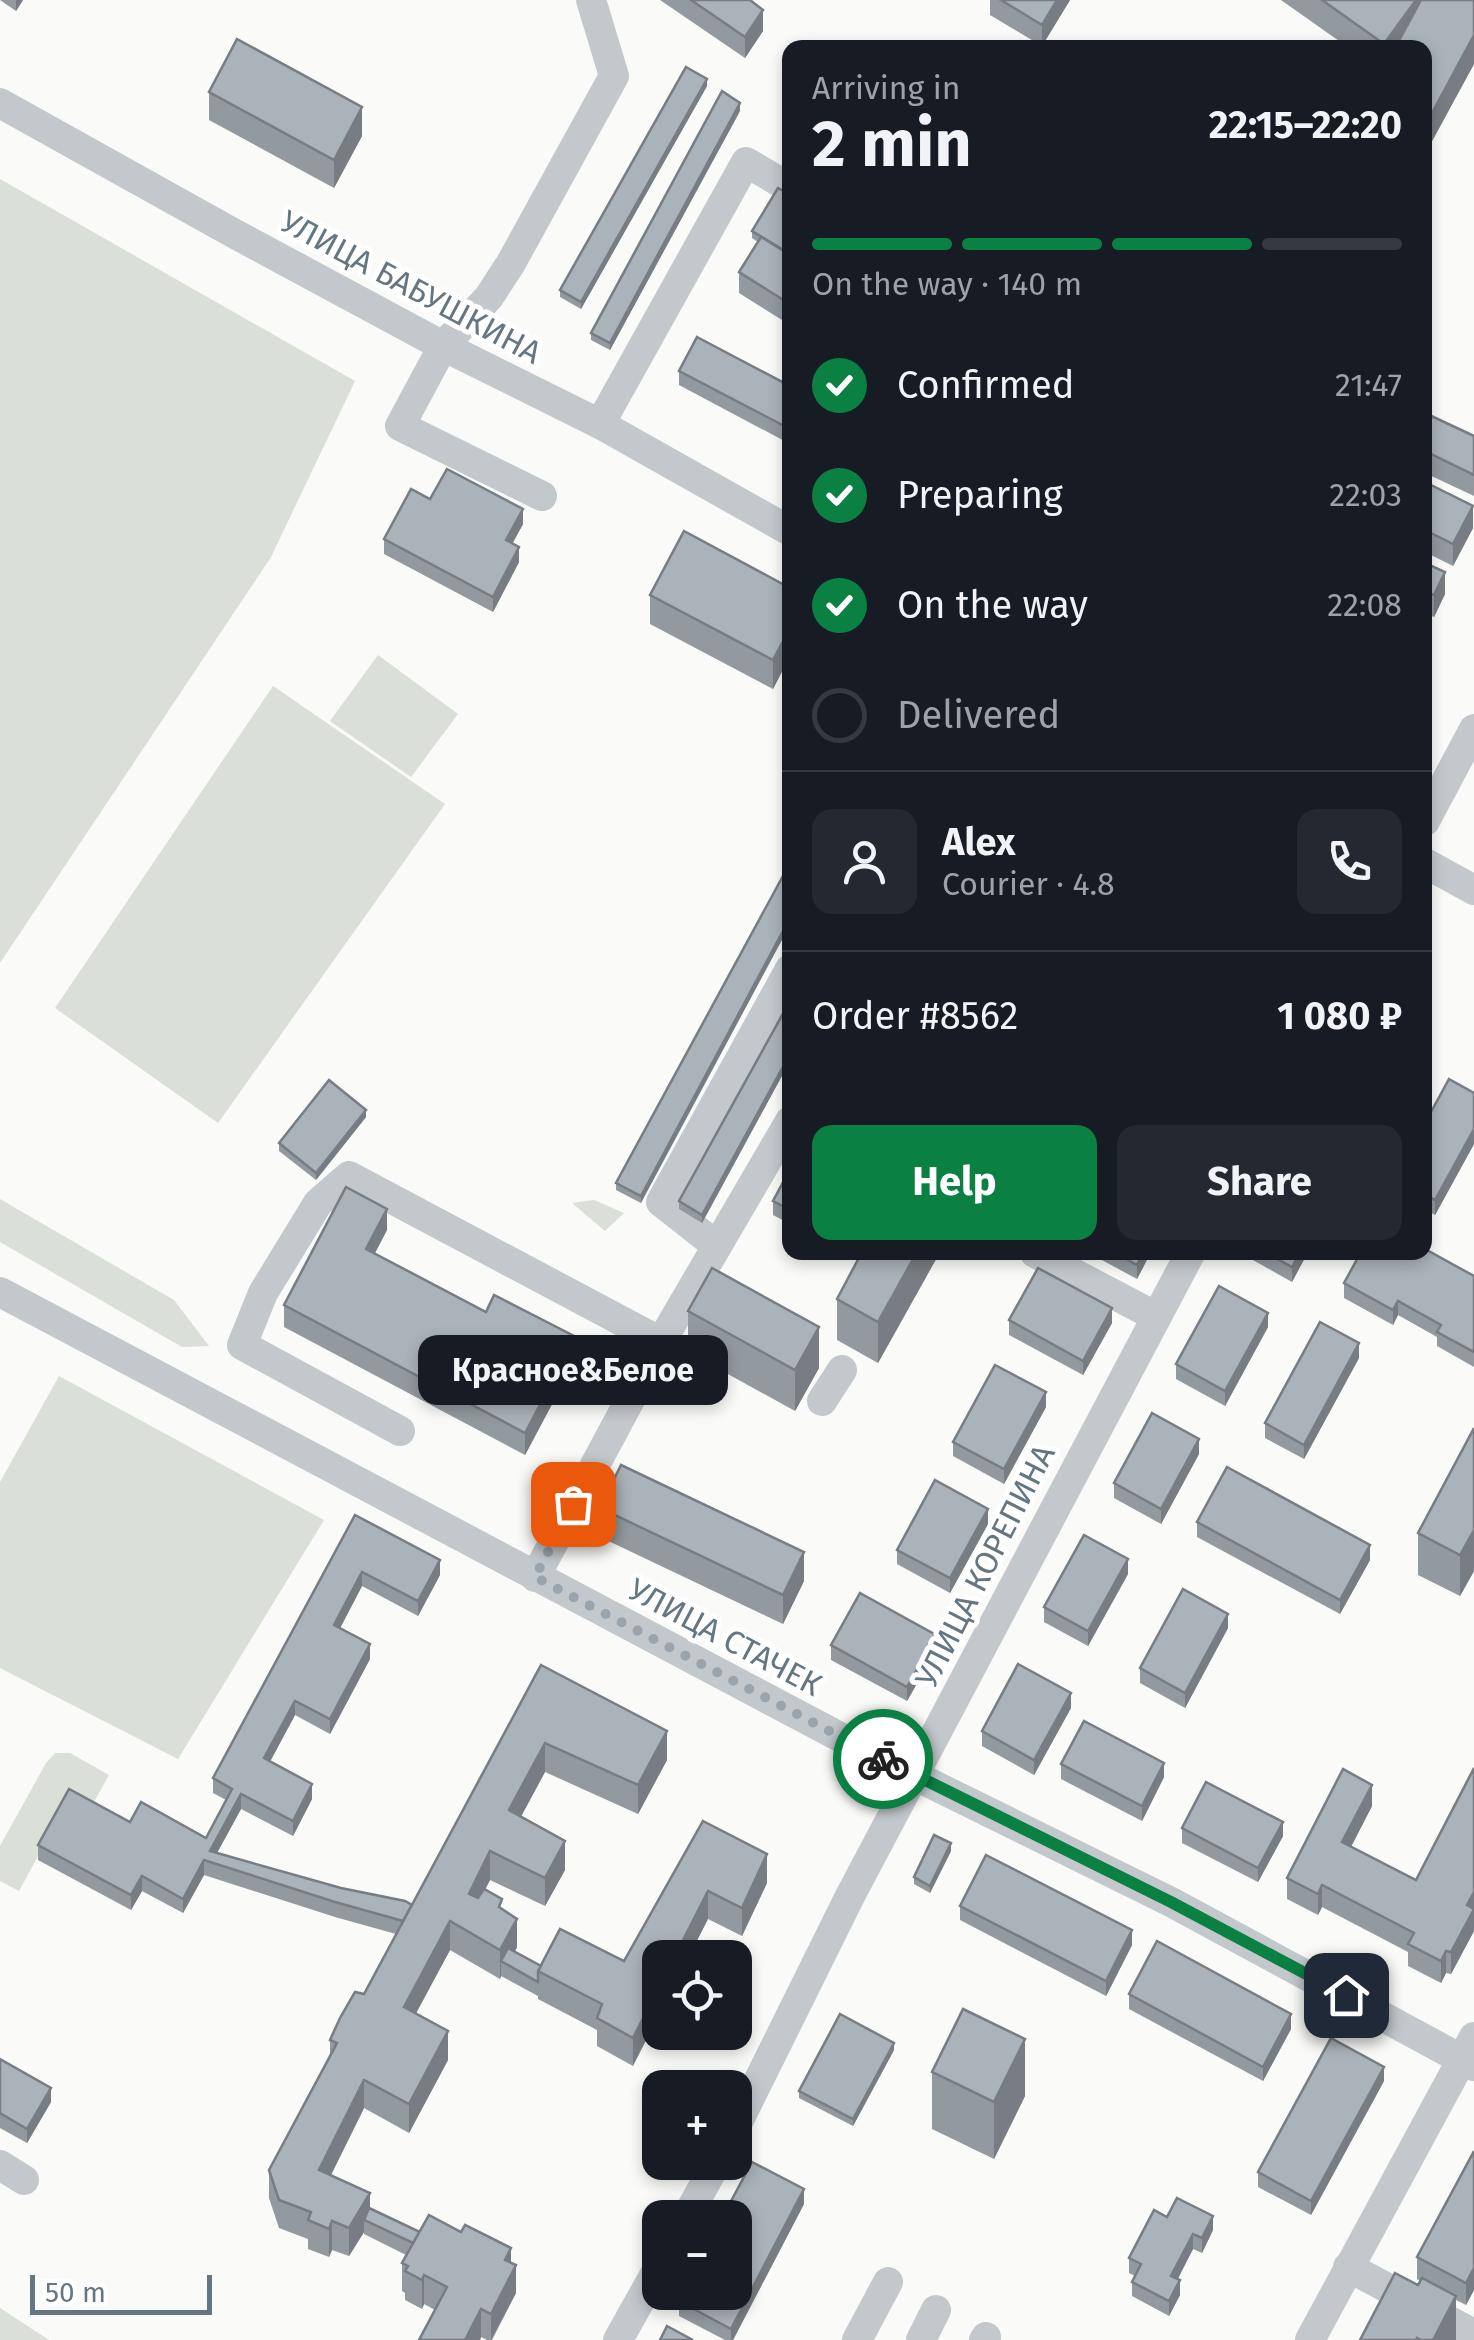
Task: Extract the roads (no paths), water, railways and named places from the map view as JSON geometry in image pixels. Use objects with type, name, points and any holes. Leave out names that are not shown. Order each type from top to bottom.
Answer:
[{"type":"street","points":[[542,496],[400,426],[443,346],[489,297],[512,264],[614,76],[590,0]]},
{"type":"street","name":"УЛИЦА БАБУШКИНА","points":[[0,103],[443,346],[600,424],[782,526]]},
{"type":"street","points":[[600,424],[746,162],[782,183]]},
{"type":"street","points":[[1432,808],[1474,729]]},
{"type":"street","points":[[1432,868],[1474,890]]},
{"type":"street","points":[[717,1246],[660,1202],[782,983]]},
{"type":"street","points":[[535,1577],[661,1342],[782,1136]]},
{"type":"street","points":[[400,1431],[242,1345],[263,1293],[318,1204],[349,1176],[661,1342]]},
{"type":"street","points":[[1049,1260],[1154,1316]]},
{"type":"street","name":"УЛИЦА КОРЕПИНА","points":[[752,2094],[850,1896],[1186,1260]]},
{"type":"street","name":"УЛИЦА СТАЧЕК","points":[[0,1292],[916,1775],[1470,2054]]},
{"type":"street","points":[[822,1401],[842,1370]]},
{"type":"street","points":[[1310,2340],[1470,2054]]},
{"type":"street","points":[[1348,2267],[1474,2334]]},
{"type":"street","points":[[857,2340],[888,2282]]},
{"type":"street","points":[[618,2340],[642,2297]]},
{"type":"street","points":[[921,2340],[936,2310]]},
{"type":"place","name":"Красное&Белое","points":[[573,1504]]}]
